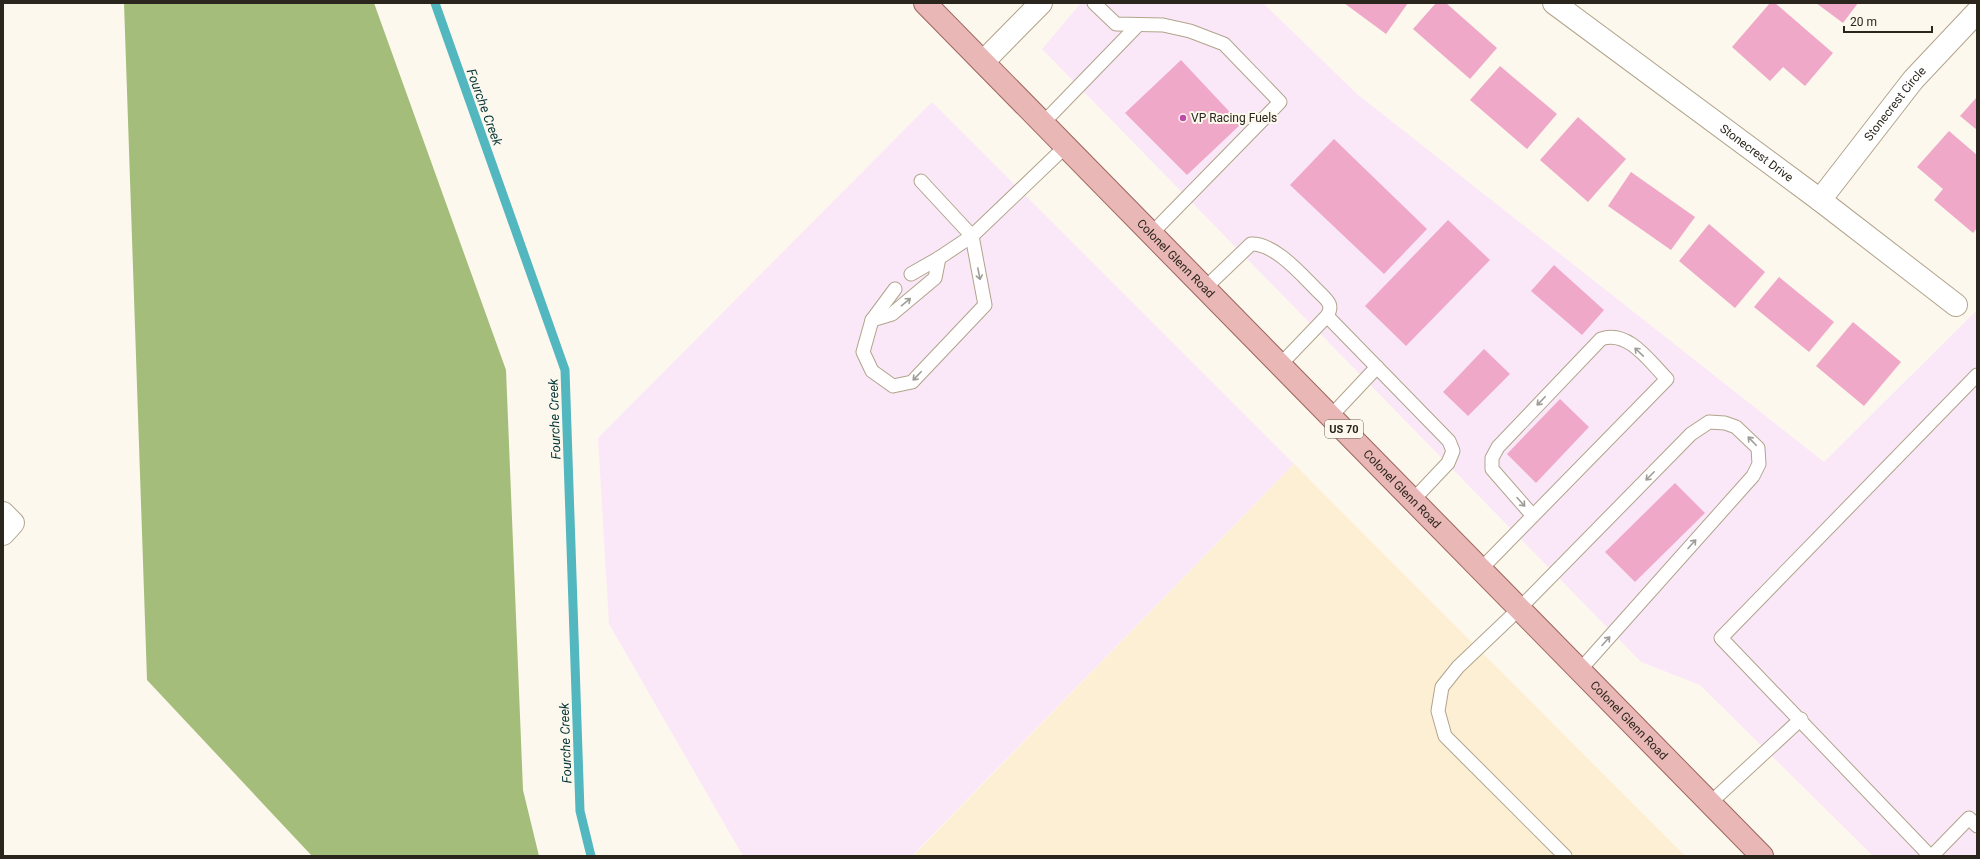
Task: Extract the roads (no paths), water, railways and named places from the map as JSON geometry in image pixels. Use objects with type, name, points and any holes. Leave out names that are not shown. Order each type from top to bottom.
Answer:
[{"type":"main road","name":"Colonel Glenn Road","points":[[925,3],[1762,856]]},
{"type":"street","points":[[983,62],[1041,3]]},
{"type":"street","name":"Stonecrest Drive","points":[[1554,3],[1820,200],[1956,304]]},
{"type":"street","name":"Stonecrest Circle","points":[[1820,200],[1913,80],[1977,12]]},
{"type":"lane","points":[[1094,3],[1116,24],[1163,25],[1190,30],[1224,44],[1280,102],[1151,234]]},
{"type":"lane","points":[[1043,124],[1138,25]]},
{"type":"lane","points":[[911,274],[939,258],[972,236],[1066,146]]},
{"type":"lane","points":[[895,289],[872,320],[863,352],[872,371],[893,386],[912,382],[985,305],[972,236],[921,181]]},
{"type":"lane","points":[[1204,289],[1251,244],[1259,244],[1273,250],[1322,295],[1330,303],[1331,310],[1280,365]]},
{"type":"lane","points":[[872,320],[892,314],[935,278],[939,258]]},
{"type":"lane","points":[[1327,316],[1449,441],[1453,451],[1448,463],[1414,500]]},
{"type":"lane","points":[[1481,569],[1533,516],[1667,379],[1629,342],[1618,337],[1608,336],[1601,339],[1498,447],[1492,458],[1492,469],[1533,516]]},
{"type":"lane","points":[[1331,416],[1377,367]]},
{"type":"lane","points":[[1977,375],[1721,638],[1801,719],[1931,856],[1969,818],[1977,826]]},
{"type":"lane","points":[[1565,856],[1445,736],[1438,711],[1442,687],[1458,667],[1520,608],[1692,434],[1709,422],[1725,423],[1736,427],[1758,448],[1759,464],[1753,476],[1580,670]]},
{"type":"lane","points":[[1710,803],[1801,719]]},
{"type":"waterway","name":"Fourche Creek","points":[[435,3],[565,370],[580,811],[591,856]]},
{"type":"place","name":"VP Racing Fuels","points":[[1183,118]]}]
